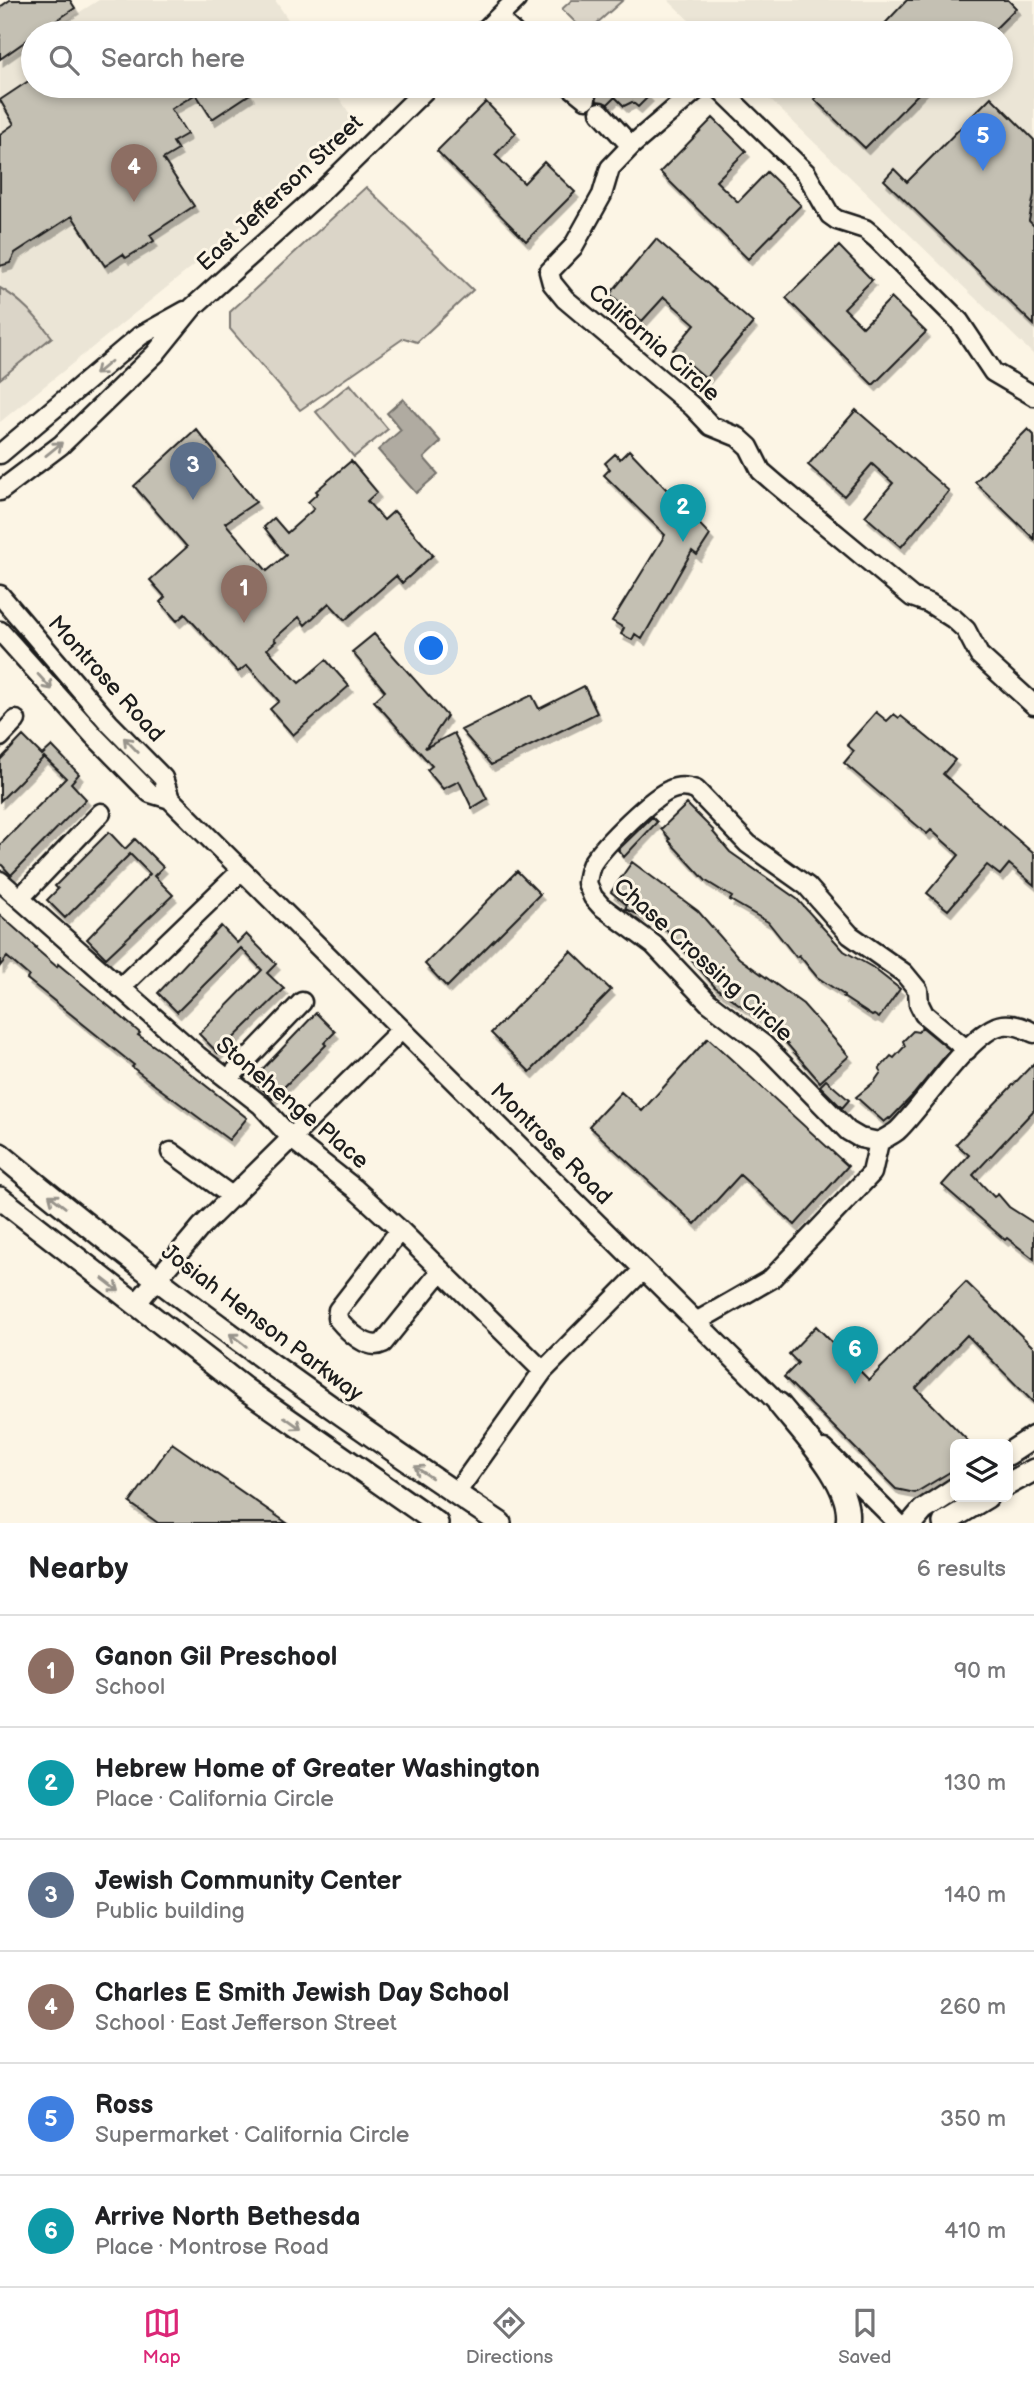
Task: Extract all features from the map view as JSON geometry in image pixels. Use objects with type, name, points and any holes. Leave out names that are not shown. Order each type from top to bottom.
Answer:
[{"type":"main road","name":"Josiah Henson Parkway","points":[[0,1154],[264,1360],[500,1523]]},
{"type":"main road","points":[[0,1198],[245,1389],[437,1523]]},
{"type":"main road","points":[[779,1404],[832,1470],[846,1503],[847,1523]]},
{"type":"main road","points":[[1013,1451],[1034,1437]]},
{"type":"main road","points":[[1013,1481],[1034,1469]]},
{"type":"main road","points":[[912,1523],[923,1510],[950,1492]]},
{"type":"main road","points":[[944,1523],[979,1502]]},
{"type":"street","points":[[495,21],[516,0]]},
{"type":"street","points":[[498,18],[501,21]]},
{"type":"street","name":"East Jefferson Street","points":[[0,491],[61,444],[146,362],[193,307],[320,193],[417,98]]},
{"type":"street","name":"California Circle","points":[[687,98],[631,146],[610,168],[602,195],[573,247],[549,272],[552,283],[565,299],[693,407],[711,426],[738,437],[749,447],[761,471],[787,493],[912,597],[929,603],[954,619],[966,630],[979,655],[1034,705]]},
{"type":"street","points":[[730,98],[806,173],[830,215],[836,220],[865,229],[876,238],[959,321],[993,372],[1034,396]]},
{"type":"street","points":[[600,112],[631,146]]},
{"type":"street","name":"East Jefferson Street","points":[[0,454],[140,337],[193,307]]},
{"type":"street","name":"Montrose Road","points":[[0,595],[109,723],[163,778],[170,799],[898,1523]]},
{"type":"street","name":"Montrose Road","points":[[0,631],[85,727],[150,793],[170,799]]},
{"type":"street","points":[[0,737],[16,720]]},
{"type":"street","name":"Chase Crossing Circle","points":[[879,1142],[860,1138],[848,1131],[764,1045],[708,1002],[654,946],[601,906],[593,897],[587,883],[592,863],[610,843],[644,809],[670,790],[689,787],[696,790],[748,844],[807,886],[850,935],[904,973],[918,990],[919,1004],[924,1014],[967,1050]]},
{"type":"street","points":[[20,898],[101,813]]},
{"type":"street","points":[[120,988],[240,871]]},
{"type":"street","name":"Stonehenge Place","points":[[0,881],[120,988],[261,1105],[292,1139],[354,1188],[543,1371]]},
{"type":"street","points":[[228,1079],[302,1002]]},
{"type":"street","points":[[696,1322],[771,1279],[872,1173],[879,1142],[896,1132],[967,1050],[990,1030],[1003,1025],[1018,1026],[1034,1033]]},
{"type":"street","points":[[136,1304],[201,1227],[401,1030]]},
{"type":"street","points":[[171,1152],[233,1198]]},
{"type":"street","points":[[400,1230],[338,1311],[337,1318],[345,1327],[371,1345],[383,1343],[441,1271]]},
{"type":"street","points":[[456,1493],[543,1371],[643,1270]]},
{"type":"shaded area","points":[[99,0],[275,0],[289,21],[65,21]]},
{"type":"shaded area","points":[[572,0],[623,0],[599,21],[574,21],[562,9]]},
{"type":"shaded area","points":[[668,0],[1034,0],[1034,355],[768,98],[1013,98],[1013,21],[690,21]]},
{"type":"shaded area","points":[[21,49],[21,98],[339,98],[352,117],[321,155],[213,250],[0,422],[0,62]]},
{"type":"shaded area","points":[[366,187],[473,290],[417,342],[404,338],[300,410],[230,329],[230,312]]},
{"type":"shaded area","points":[[0,288],[22,304],[52,337],[0,379]]},
{"type":"shaded area","points":[[350,384],[388,429],[354,457],[316,412]]},
{"type":"shaded area","points":[[403,399],[441,442],[424,458],[438,474],[416,493],[378,450],[401,430],[387,413]]},
{"type":"building","points":[[10,0],[70,0],[75,8],[56,21],[21,21],[21,44],[0,59],[0,7]]},
{"type":"building","points":[[907,0],[1008,0],[1016,8],[1003,21],[887,21]]},
{"type":"building","points":[[21,86],[21,98],[189,98],[171,109],[187,134],[173,142],[178,150],[163,159],[194,206],[150,235],[154,241],[126,258],[123,254],[105,266],[72,216],[15,253],[10,263],[0,266],[0,134],[14,124],[0,100]]},
{"type":"building","points":[[199,98],[244,98],[212,119]]},
{"type":"building","points":[[596,98],[614,98],[608,104],[597,101]]},
{"type":"building","points":[[616,98],[647,98],[638,107],[632,102],[624,106]]},
{"type":"building","points":[[815,98],[914,98],[865,148]]},
{"type":"building","points":[[990,98],[1034,140],[1034,195],[1029,221],[1034,226],[1034,325],[884,180],[894,169],[907,182]]},
{"type":"building","points":[[486,102],[516,133],[495,155],[524,183],[544,162],[575,192],[526,241],[437,151]]},
{"type":"building","points":[[713,118],[746,151],[716,181],[738,202],[767,172],[801,205],[748,259],[660,172]]},
{"type":"building","points":[[656,239],[753,323],[706,378],[673,350],[695,324],[664,297],[642,321],[610,294]]},
{"type":"building","points":[[839,246],[872,280],[844,308],[863,327],[891,298],[926,332],[873,385],[786,298]]},
{"type":"building","points":[[856,410],[949,491],[901,547],[865,516],[893,483],[872,464],[844,496],[808,465]]},
{"type":"building","points":[[196,429],[256,502],[225,523],[267,571],[286,555],[264,527],[274,518],[287,533],[314,509],[308,502],[318,493],[316,491],[351,461],[377,492],[367,501],[384,520],[394,511],[433,555],[402,583],[396,576],[345,620],[329,603],[305,625],[299,617],[274,639],[276,641],[267,649],[299,683],[326,660],[349,686],[293,735],[270,709],[279,701],[247,665],[238,672],[185,614],[177,621],[160,602],[165,597],[150,580],[187,547],[134,486]]},
{"type":"building","points":[[1028,429],[1034,435],[1034,539],[975,482]]},
{"type":"building","points":[[629,450],[710,535],[697,555],[692,551],[642,639],[635,634],[632,640],[621,634],[624,628],[612,621],[665,535],[604,475],[610,469],[605,463],[615,454],[620,459]]},
{"type":"building","points":[[374,634],[447,716],[425,748],[454,733],[487,799],[472,808],[459,781],[443,789],[427,770],[432,766],[374,701],[385,691],[352,652]]},
{"type":"building","points":[[584,686],[597,713],[491,765],[461,730],[532,695],[539,709]]},
{"type":"building","points":[[876,712],[887,721],[894,714],[899,718],[901,716],[955,760],[943,774],[1034,854],[1034,885],[1009,864],[1000,875],[987,865],[948,910],[927,893],[959,855],[931,830],[927,834],[844,763],[854,751],[847,745]]},
{"type":"building","points":[[23,736],[42,755],[52,746],[79,774],[71,783],[86,799],[11,875],[0,863],[0,845],[66,778],[44,757],[0,801],[0,760]]},
{"type":"building","points":[[687,804],[730,852],[797,899],[844,951],[872,967],[900,989],[879,1018],[843,997],[844,995],[817,977],[799,955],[796,957],[768,922],[730,900],[732,897],[706,881],[669,841],[661,829]]},
{"type":"building","points":[[652,817],[657,822],[624,857],[618,850]]},
{"type":"building","points":[[109,832],[125,849],[135,839],[163,867],[154,876],[173,895],[106,958],[87,939],[150,874],[130,854],[65,918],[47,900],[58,889],[55,886]]},
{"type":"building","points":[[632,862],[698,911],[739,958],[803,1004],[849,1056],[820,1082],[775,1030],[715,987],[666,929],[625,909],[627,905],[611,892]]},
{"type":"building","points":[[517,871],[540,894],[447,987],[425,964]]},
{"type":"building","points":[[0,915],[57,967],[58,964],[140,1033],[138,1035],[247,1118],[229,1140],[132,1067],[134,1065],[27,979],[29,976],[7,957],[0,966]]},
{"type":"building","points":[[221,926],[237,943],[246,934],[276,964],[267,973],[284,989],[218,1053],[199,1034],[262,970],[241,948],[177,1012],[158,993]]},
{"type":"building","points":[[571,951],[611,990],[530,1072],[491,1033]]},
{"type":"building","points":[[316,1013],[335,1032],[324,1043],[326,1045],[272,1099],[253,1079]]},
{"type":"building","points":[[922,1027],[950,1050],[914,1094],[884,1122],[856,1097],[874,1082],[881,1072],[879,1069],[891,1056],[894,1058],[905,1046],[903,1041],[913,1031],[918,1032]]},
{"type":"building","points":[[708,1038],[848,1166],[795,1225],[740,1175],[695,1224],[589,1126],[621,1092],[642,1111]]},
{"type":"building","points":[[1034,1063],[1034,1110],[973,1175],[994,1197],[998,1194],[1009,1207],[1034,1223],[1034,1259],[1007,1238],[1005,1240],[942,1185],[969,1155],[956,1144]]},
{"type":"building","points":[[826,1080],[849,1100],[842,1108],[820,1086]]},
{"type":"building","points":[[966,1282],[1034,1348],[1034,1403],[967,1335],[916,1388],[966,1439],[950,1439],[950,1472],[915,1493],[896,1489],[784,1377],[798,1363],[789,1354],[816,1326],[869,1380]]},
{"type":"building","points":[[172,1443],[287,1523],[158,1523],[130,1503]]},
{"type":"place","name":"Ross","points":[[983,171]]},
{"type":"place","name":"Charles E Smith Jewish Day School","points":[[134,202]]},
{"type":"place","name":"Jewish Community Center","points":[[193,500]]},
{"type":"place","name":"Hebrew Home of Greater Washington","points":[[683,542]]},
{"type":"place","name":"Ganon Gil Preschool","points":[[244,623]]},
{"type":"place","name":"Arrive North Bethesda","points":[[855,1384]]}]
